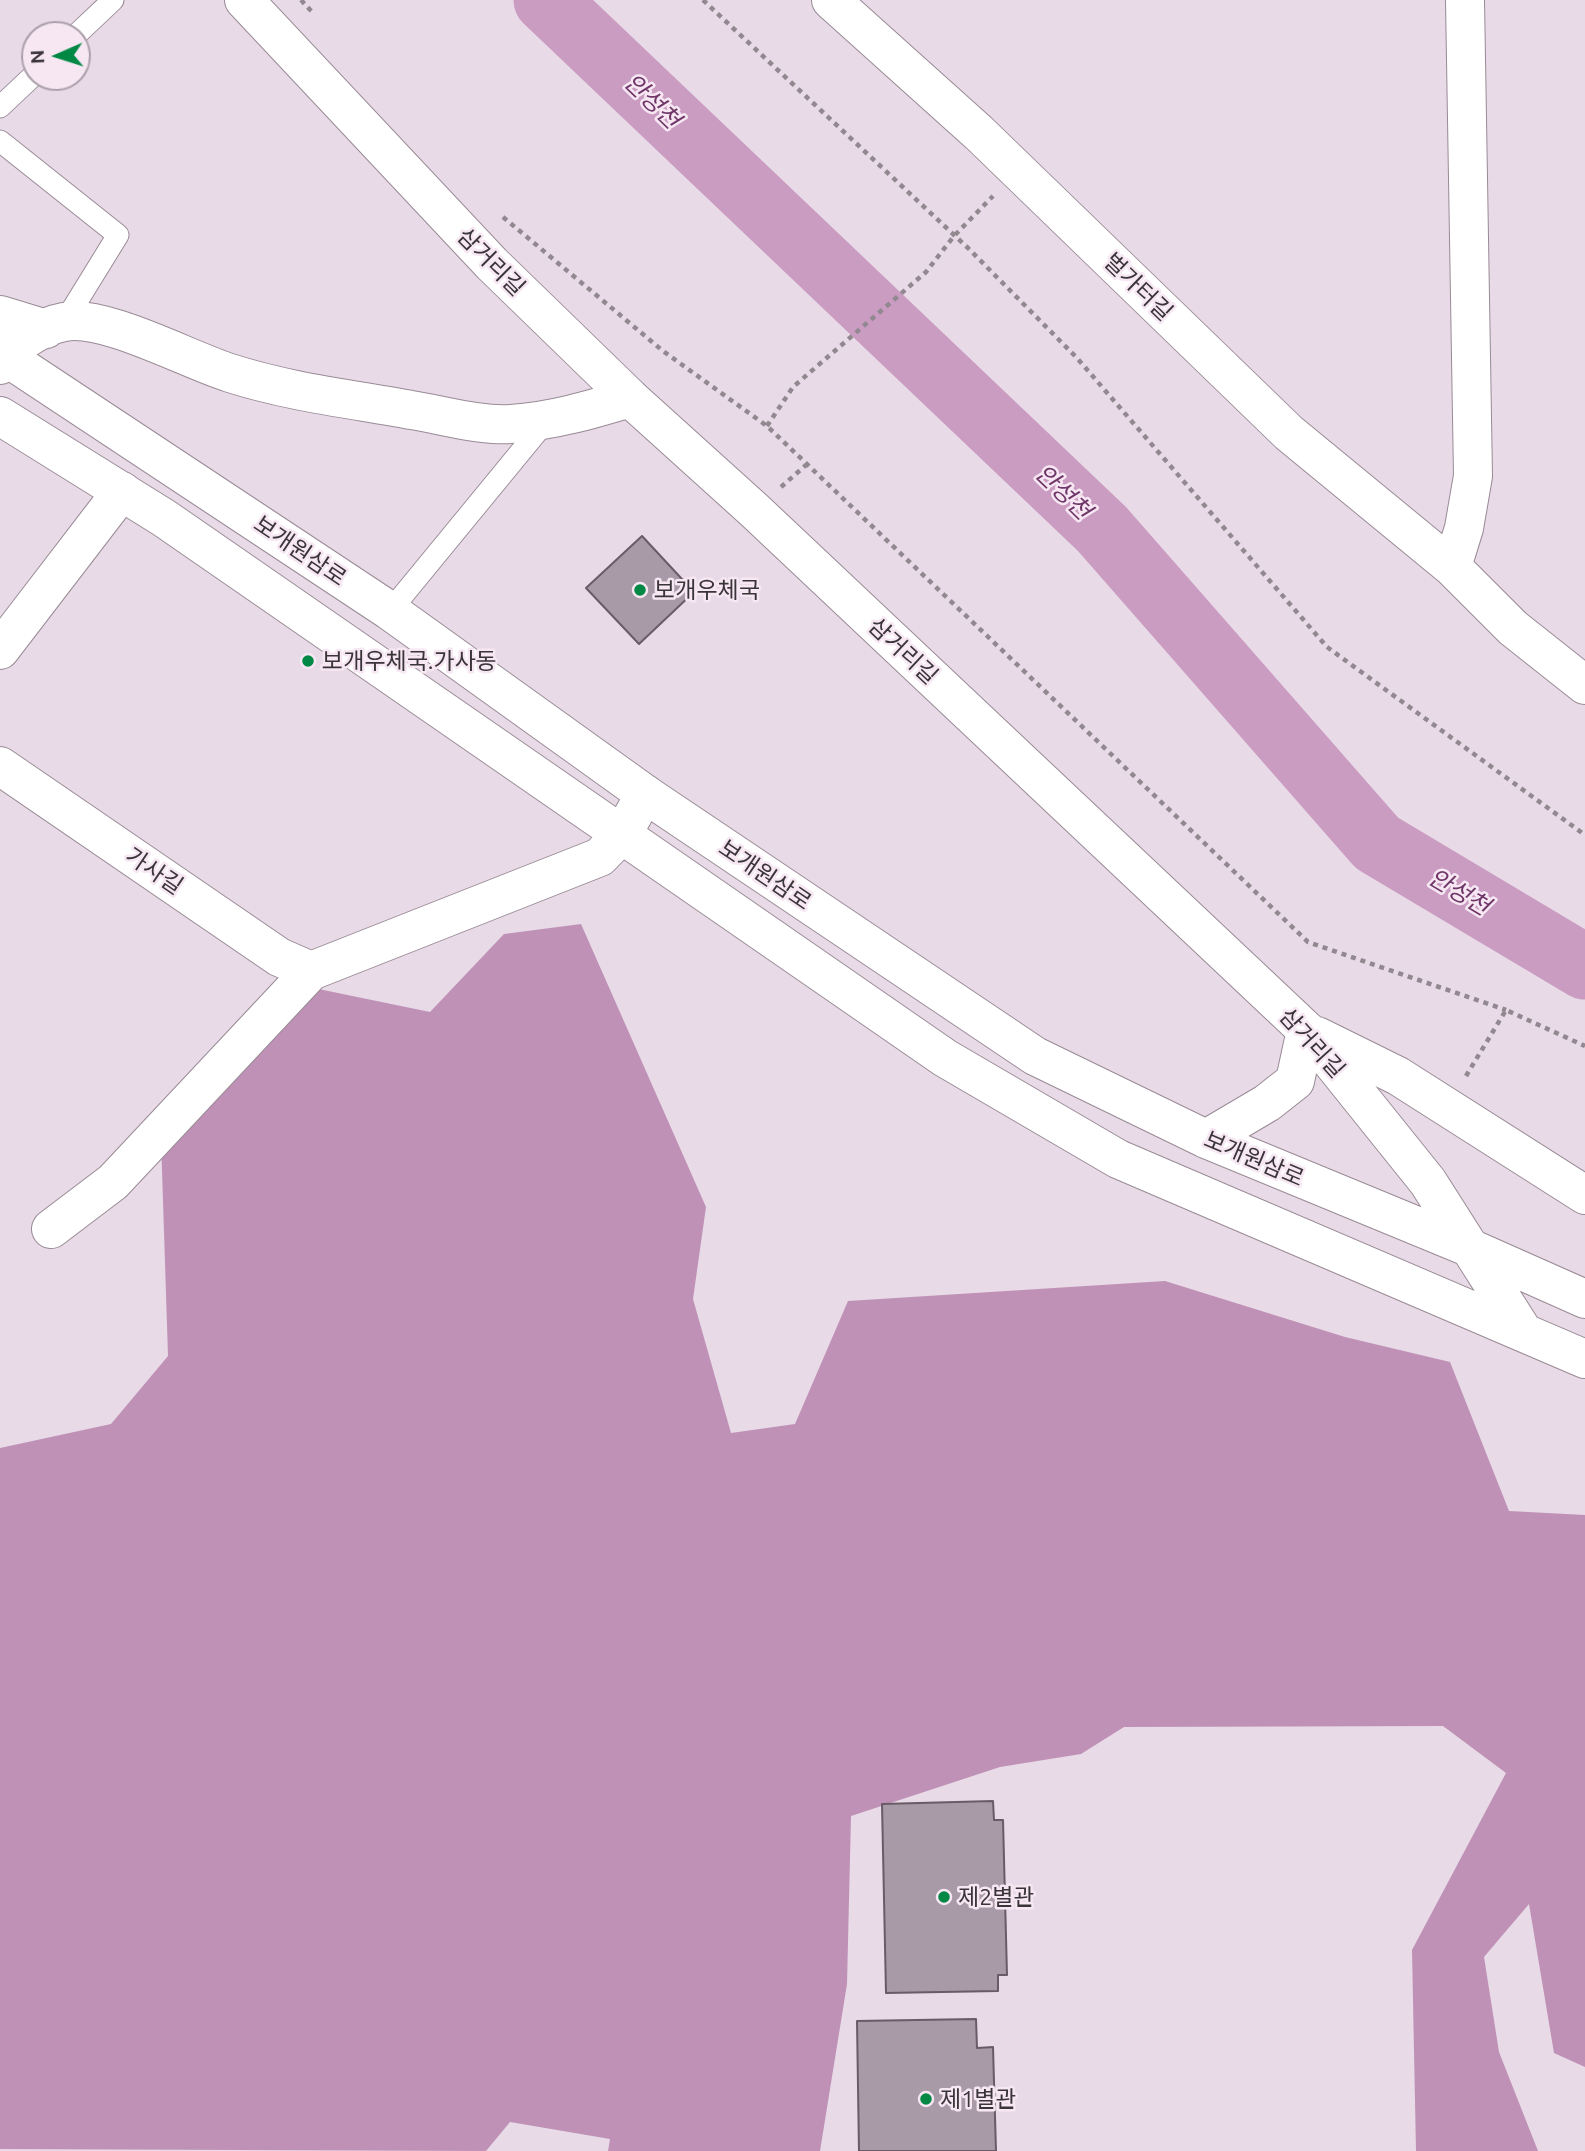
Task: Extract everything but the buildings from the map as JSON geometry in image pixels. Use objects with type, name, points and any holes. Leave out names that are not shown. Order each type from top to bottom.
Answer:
[{"type":"street","name":"삼거리길","points":[[244,0],[492,264],[629,398],[754,510],[1306,1030],[1428,1182],[1524,1333]]},
{"type":"street","name":"벌가터길","points":[[831,0],[979,134],[1289,433],[1452,566],[1513,628],[1585,685]]},
{"type":"street","points":[[1452,566],[1464,528],[1474,476],[1465,0]]},
{"type":"street","points":[[0,315],[55,325],[103,325],[230,373],[291,389],[472,421],[507,424],[548,420],[629,398]]},
{"type":"street","points":[[2,358],[32,335],[55,325]]},
{"type":"street","name":"보개원삼로","points":[[2,358],[390,611],[645,794],[1035,1056],[1206,1139],[1468,1247],[1585,1299]]},
{"type":"street","name":"보개원삼로","points":[[0,416],[122,491],[623,832],[945,1058],[1118,1159],[1585,1359]]},
{"type":"street","points":[[0,650],[122,491]]},
{"type":"street","name":"가사길","points":[[0,766],[279,957],[311,971]]},
{"type":"street","points":[[51,1229],[113,1182],[311,971],[600,857],[623,832],[645,794]]},
{"type":"street","points":[[1206,1139],[1267,1103],[1295,1081],[1306,1030],[1398,1076],[1585,1195]]},
{"type":"lane","points":[[91,21],[113,0]]},
{"type":"lane","points":[[0,107],[21,87]]},
{"type":"lane","points":[[0,141],[118,235],[55,325]]},
{"type":"lane","points":[[390,611],[548,420]]},
{"type":"path","points":[[301,0],[319,20]]},
{"type":"path","points":[[703,0],[954,236],[1077,358],[1327,647],[1585,835]]},
{"type":"path","points":[[767,426],[793,387],[926,272],[974,214]]},
{"type":"path","points":[[502,216],[663,351],[767,426],[1308,942],[1506,1010],[1585,1046]]},
{"type":"path","points":[[1448,1107],[1506,1010]]},
{"type":"shaded area","points":[[581,924],[706,1207],[693,1299],[731,1433],[795,1424],[848,1301],[1165,1281],[1345,1337],[1450,1362],[1509,1511],[1585,1515],[1585,2067],[1554,2053],[1529,1904],[1484,1957],[1499,2052],[1538,2151],[1416,2151],[1412,1950],[1506,1773],[1443,1726],[1124,1727],[1081,1754],[1000,1767],[851,1816],[847,1984],[820,2151],[608,2151],[610,2139],[510,2122],[486,2151],[0,2149],[0,1448],[111,1424],[168,1356],[161,1139],[299,985],[430,1012],[504,934]]},
{"type":"waterway","name":"안성천","points":[[546,0],[1102,529],[1377,843],[1585,967]]},
{"type":"place","name":"보개우체국","points":[[640,590]]},
{"type":"place","name":"보개우체국.가사동","points":[[308,661]]},
{"type":"place","name":"제2별관","points":[[944,1897]]},
{"type":"place","name":"제1별관","points":[[926,2099]]}]
